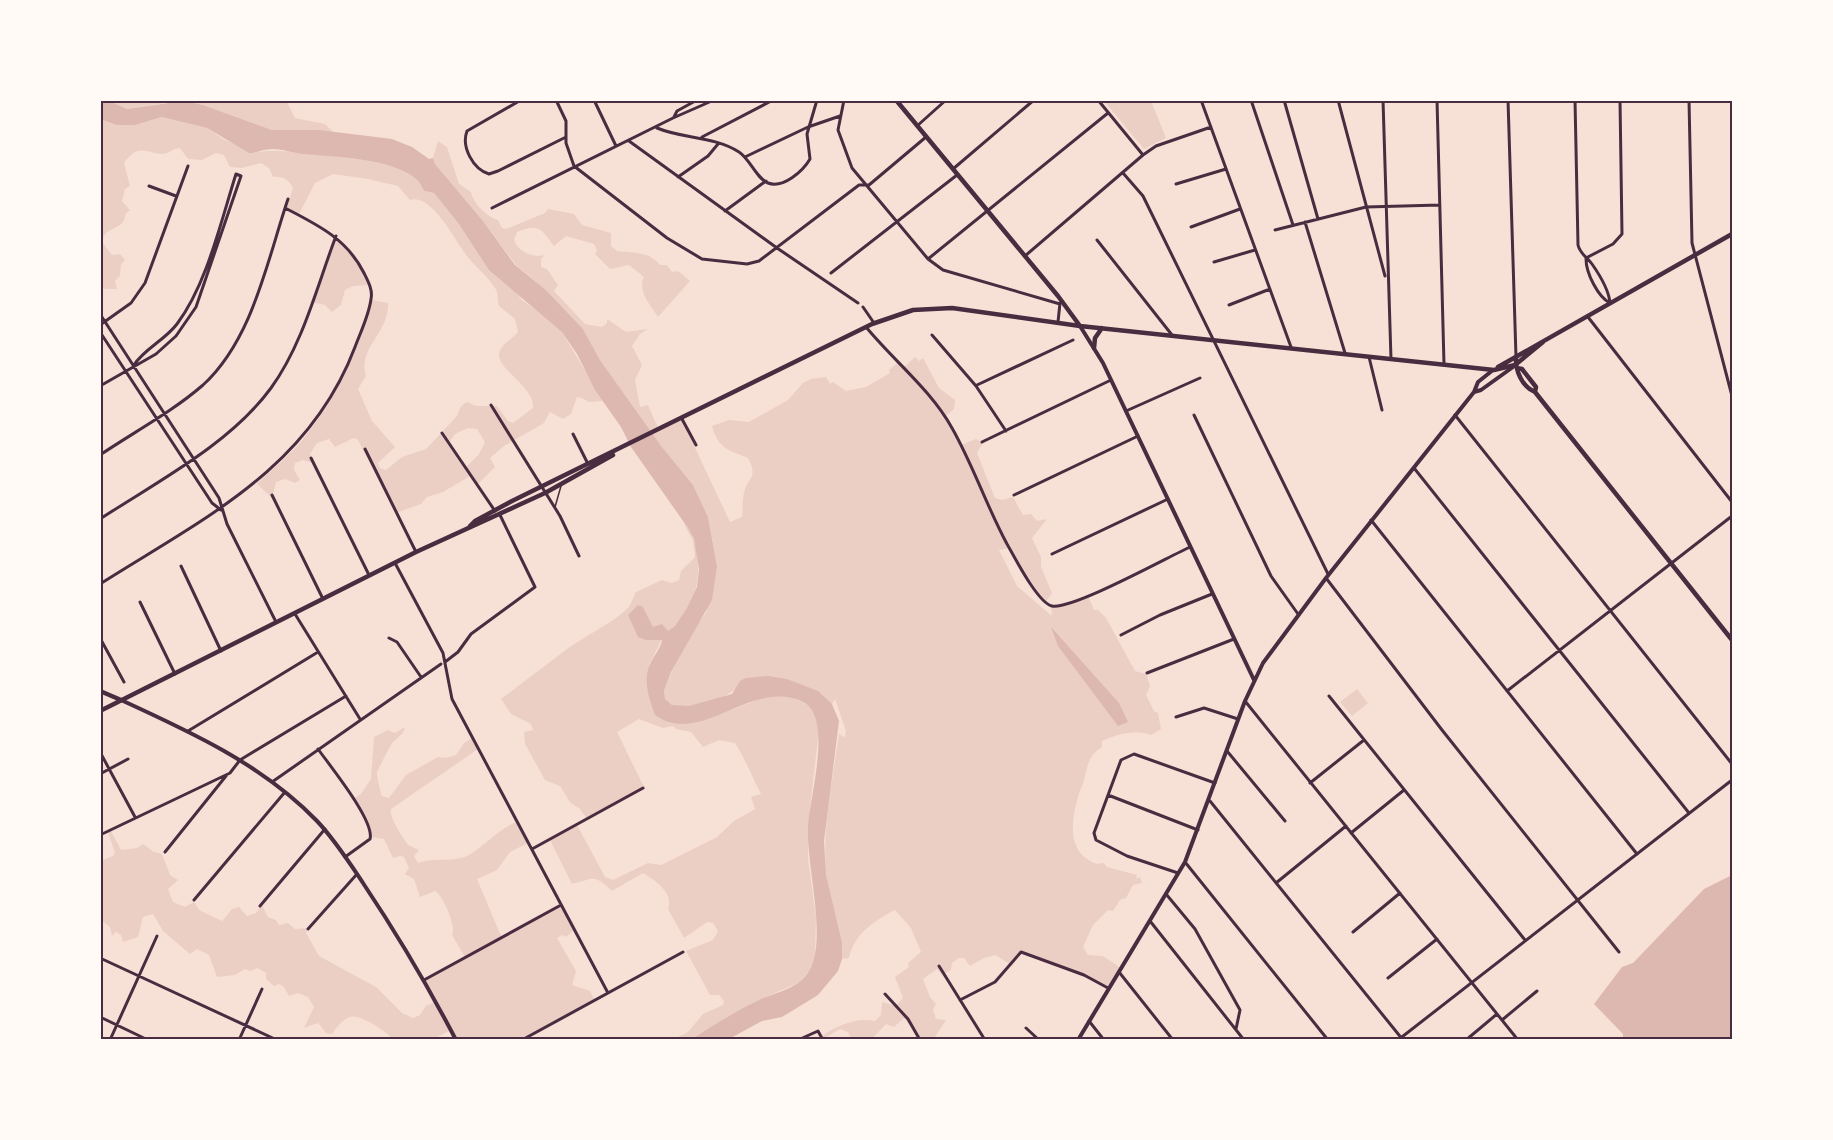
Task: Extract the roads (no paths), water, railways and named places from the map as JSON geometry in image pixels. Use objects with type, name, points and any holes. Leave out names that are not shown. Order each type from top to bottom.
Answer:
[{"type":"main road","points":[[896,100],[1059,296],[1094,348],[1254,680]]},
{"type":"main road","points":[[1078,1040],[1185,862],[1254,680],[1298,614],[1413,466],[1474,392],[1478,382],[1516,357],[1732,234]]},
{"type":"main road","points":[[100,711],[470,526],[541,487],[659,431],[874,323],[901,313],[935,308],[1346,355],[1494,370],[1516,367],[1522,369],[1536,387],[1535,392],[1732,638]]},
{"type":"main road","points":[[1094,348],[1095,338],[1102,328]]},
{"type":"main road","points":[[1474,392],[1481,390],[1516,367],[1543,342]]},
{"type":"main road","points":[[1516,357],[1516,367]]},
{"type":"main road","points":[[470,526],[500,515],[545,493],[629,445]]},
{"type":"main road","points":[[100,691],[188,731],[240,760],[285,792],[325,829],[396,931],[456,1040]]},
{"type":"street","points":[[521,100],[467,131],[467,149],[478,168],[489,174],[498,171],[566,137]]},
{"type":"street","points":[[556,100],[566,121],[566,137],[574,166],[667,238],[700,258],[747,264],[770,255],[859,185],[869,185],[926,137]]},
{"type":"street","points":[[594,100],[616,146]]},
{"type":"street","points":[[673,118],[677,111],[697,100]]},
{"type":"street","points":[[492,208],[574,166],[714,100]]},
{"type":"street","points":[[701,138],[772,100]]},
{"type":"street","points":[[657,128],[681,136],[701,138],[739,152],[766,181],[779,183],[805,168],[810,159],[808,127],[817,100]]},
{"type":"street","points":[[844,100],[838,130],[846,156],[864,185],[928,259],[943,270],[1060,304]]},
{"type":"street","points":[[917,126],[946,100]]},
{"type":"street","points":[[953,169],[1034,100]]},
{"type":"street","points":[[1098,100],[1143,155]]},
{"type":"street","points":[[1201,100],[1292,349]]},
{"type":"street","points":[[1251,100],[1293,225]]},
{"type":"street","points":[[1284,100],[1318,219]]},
{"type":"street","points":[[1338,100],[1387,282]]},
{"type":"street","points":[[1383,100],[1391,359]]},
{"type":"street","points":[[1437,100],[1444,364]]},
{"type":"street","points":[[1508,100],[1516,357]]},
{"type":"street","points":[[1575,100],[1578,245],[1580,252],[1586,258],[1610,296],[1610,303],[1604,300],[1586,268],[1586,258]]},
{"type":"street","points":[[1586,258],[1612,244],[1622,234],[1620,100]]},
{"type":"street","points":[[1689,100],[1692,243],[1732,396]]},
{"type":"street","points":[[928,259],[1108,113]]},
{"type":"street","points":[[745,158],[808,127],[840,117]]},
{"type":"street","points":[[1025,256],[1143,155],[1156,147],[1211,127]]},
{"type":"street","points":[[629,141],[777,248],[858,303]]},
{"type":"street","points":[[678,177],[708,156],[718,144]]},
{"type":"street","points":[[100,325],[131,303],[151,272],[188,166]]},
{"type":"street","points":[[1176,184],[1226,169]]},
{"type":"street","points":[[1124,173],[1143,196],[1327,576],[1619,952]]},
{"type":"street","points":[[100,386],[134,365],[164,339],[187,308],[207,260],[236,174],[239,174],[239,185],[202,295],[193,312],[176,336],[156,354],[141,364],[134,365]]},
{"type":"street","points":[[831,273],[957,175]]},
{"type":"street","points":[[725,211],[766,181]]},
{"type":"street","points":[[149,186],[176,196]]},
{"type":"street","points":[[100,455],[164,414],[204,384],[217,369],[242,330],[288,199]]},
{"type":"street","points":[[1275,230],[1366,207],[1440,205]]},
{"type":"street","points":[[100,584],[221,510],[252,487],[297,445],[318,417],[352,356],[372,297],[363,271],[336,236],[285,208]]},
{"type":"street","points":[[1191,227],[1240,209]]},
{"type":"street","points":[[1305,222],[1346,355]]},
{"type":"street","points":[[100,519],[229,434],[272,387],[300,334],[336,236]]},
{"type":"street","points":[[1097,240],[1173,336]]},
{"type":"street","points":[[1214,262],[1255,250]]},
{"type":"street","points":[[207,260],[213,262]]},
{"type":"street","points":[[1228,305],[1270,289]]},
{"type":"street","points":[[1058,322],[1059,296]]},
{"type":"street","points":[[863,307],[874,323]]},
{"type":"street","points":[[187,308],[193,312]]},
{"type":"street","points":[[100,314],[219,498],[221,510],[276,623]]},
{"type":"street","points":[[1587,316],[1732,502]]},
{"type":"street","points":[[866,327],[926,393],[952,428],[993,519],[1018,564],[1045,603],[1053,606],[1066,604],[1190,547]]},
{"type":"street","points":[[100,332],[212,503],[221,510]]},
{"type":"street","points":[[932,335],[976,386],[1006,431]]},
{"type":"street","points":[[976,386],[1073,340]]},
{"type":"street","points":[[1369,357],[1382,410]]},
{"type":"street","points":[[1126,411],[1200,378]]},
{"type":"street","points":[[982,442],[1111,380]]},
{"type":"street","points":[[491,405],[555,508],[579,556]]},
{"type":"street","points":[[1194,415],[1271,576],[1298,614]]},
{"type":"street","points":[[1455,415],[1732,764]]},
{"type":"street","points":[[682,419],[696,445]]},
{"type":"street","points":[[442,433],[495,511]]},
{"type":"street","points":[[573,434],[588,464]]},
{"type":"street","points":[[1014,495],[1138,436]]},
{"type":"street","points":[[365,448],[416,552]]},
{"type":"street","points":[[311,458],[369,576]]},
{"type":"street","points":[[1413,466],[1689,813]]},
{"type":"street","points":[[272,495],[323,599]]},
{"type":"street","points":[[1052,554],[1168,499]]},
{"type":"street","points":[[272,782],[458,652],[471,634],[535,586],[505,520],[500,515]]},
{"type":"street","points":[[1507,691],[1732,516]]},
{"type":"street","points":[[1371,520],[1637,854]]},
{"type":"street","points":[[395,563],[433,632],[452,699],[608,993]]},
{"type":"street","points":[[181,566],[221,651]]},
{"type":"street","points":[[1121,635],[1163,614],[1212,594]]},
{"type":"street","points":[[140,602],[175,674]]},
{"type":"street","points":[[295,614],[360,719]]},
{"type":"street","points":[[100,638],[124,682]]},
{"type":"street","points":[[389,638],[397,642],[421,677]]},
{"type":"street","points":[[1147,673],[1234,639]]},
{"type":"street","points":[[188,731],[318,652]]},
{"type":"street","points":[[165,852],[240,760],[346,696]]},
{"type":"street","points":[[1329,696],[1525,940]]},
{"type":"street","points":[[1245,701],[1518,1040]]},
{"type":"street","points":[[1176,717],[1204,708],[1238,719]]},
{"type":"street","points":[[1310,783],[1364,740]]},
{"type":"street","points":[[318,749],[360,811],[370,831],[370,839],[345,857]]},
{"type":"street","points":[[1227,751],[1285,821]]},
{"type":"street","points":[[100,752],[135,817]]},
{"type":"street","points":[[1178,873],[1127,856],[1096,840],[1094,833],[1121,760],[1130,754],[1215,783]]},
{"type":"street","points":[[100,774],[128,759]]},
{"type":"street","points":[[100,835],[227,775]]},
{"type":"street","points":[[1210,801],[1400,1039],[1732,780]]},
{"type":"street","points":[[531,849],[644,788]]},
{"type":"street","points":[[1351,833],[1404,790]]},
{"type":"street","points":[[194,900],[285,792]]},
{"type":"street","points":[[1107,795],[1198,830]]},
{"type":"street","points":[[1276,883],[1346,826]]},
{"type":"street","points":[[260,906],[325,829]]},
{"type":"street","points":[[1185,862],[1328,1040]]},
{"type":"street","points":[[308,929],[357,874]]},
{"type":"street","points":[[1353,932],[1400,893]]},
{"type":"street","points":[[1166,894],[1195,929],[1240,1010],[1236,1029]]},
{"type":"street","points":[[424,980],[561,905]]},
{"type":"street","points":[[1150,921],[1244,1040]]},
{"type":"street","points":[[110,1040],[157,936]]},
{"type":"street","points":[[1388,978],[1437,939]]},
{"type":"street","points":[[522,1040],[683,952]]},
{"type":"street","points":[[960,1000],[994,982],[1021,952],[1084,975],[1108,988]]},
{"type":"street","points":[[100,958],[277,1040]]},
{"type":"street","points":[[939,966],[985,1040]]},
{"type":"street","points":[[1119,972],[1173,1040]]},
{"type":"street","points":[[239,1040],[262,989]]},
{"type":"street","points":[[1502,1020],[1537,991]]},
{"type":"street","points":[[885,994],[908,1018],[920,1040]]},
{"type":"street","points":[[1466,1040],[1497,1014]]},
{"type":"street","points":[[100,1017],[148,1040]]},
{"type":"street","points":[[1089,1021],[1104,1040]]},
{"type":"street","points":[[1026,1028],[1039,1040]]},
{"type":"street","points":[[798,1040],[818,1031],[823,1040]]},
{"type":"lane","points":[[555,508],[559,490],[564,482]]}]
